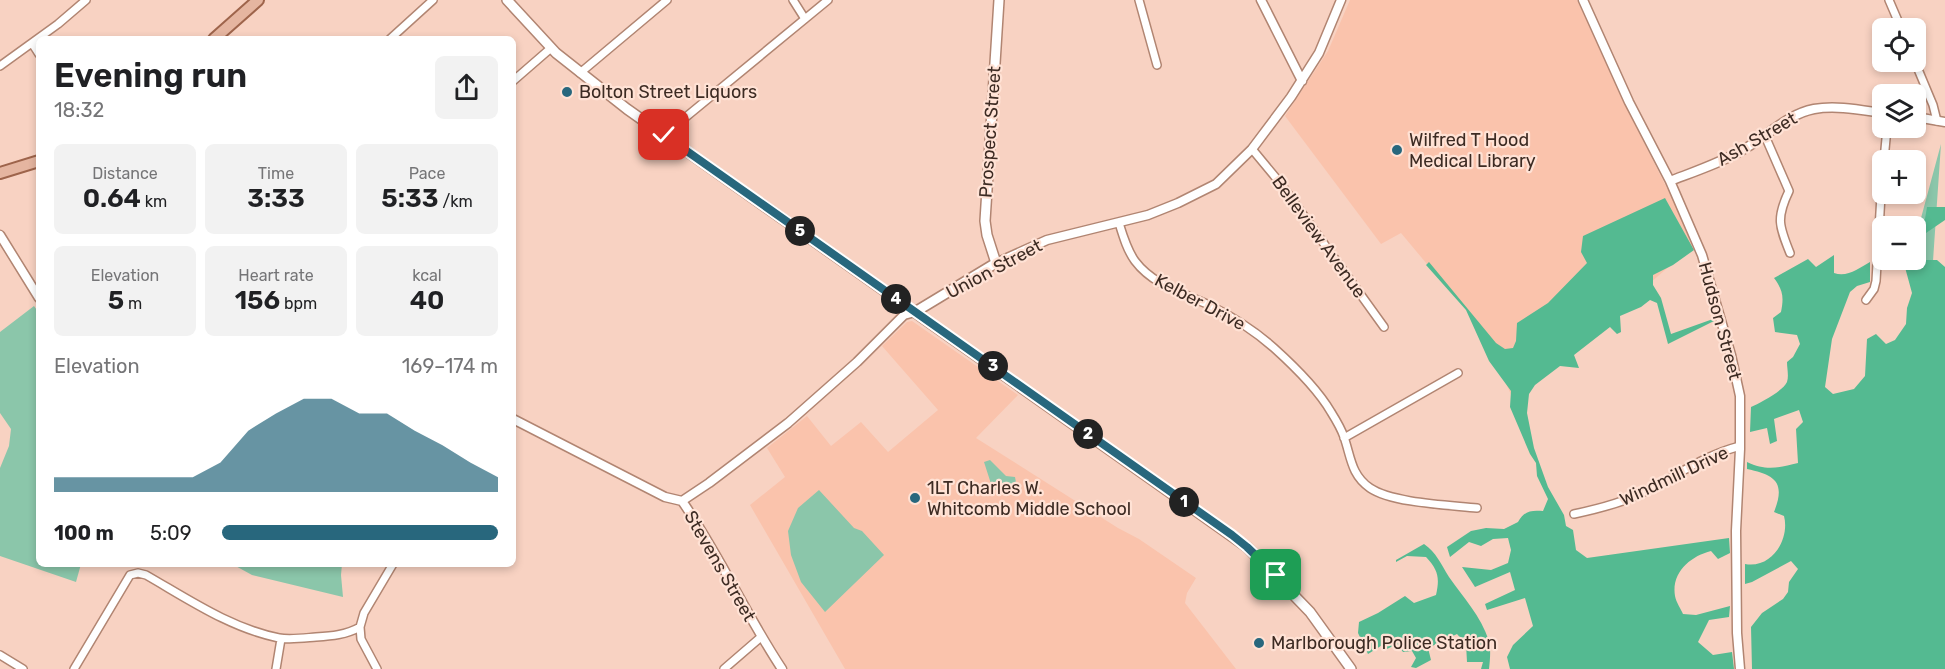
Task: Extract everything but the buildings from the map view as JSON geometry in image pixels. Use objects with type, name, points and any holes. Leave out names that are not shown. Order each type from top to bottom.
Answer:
[{"type":"main road","points":[[217,36],[258,0]]},
{"type":"main road","points":[[507,0],[551,48],[580,73],[664,135],[1247,547],[1310,612],[1351,669]]},
{"type":"main road","name":"Prospect Street","points":[[996,263],[985,221],[999,0]]},
{"type":"main road","points":[[0,173],[36,162]]},
{"type":"main road","name":"Union Street","points":[[915,312],[996,263]]},
{"type":"street","points":[[41,36],[86,0]]},
{"type":"street","points":[[393,36],[433,0]]},
{"type":"street","points":[[580,73],[667,0]]},
{"type":"street","points":[[793,0],[805,19]]},
{"type":"street","points":[[664,135],[828,0]]},
{"type":"street","points":[[1139,0],[1157,65]]},
{"type":"street","points":[[1261,0],[1302,81]]},
{"type":"street","name":"Union Street","points":[[996,263],[1047,240],[1119,223],[1178,203],[1216,184],[1252,149],[1302,81],[1319,53],[1341,0]]},
{"type":"street","name":"Hudson Street","points":[[1583,0],[1629,102],[1670,181],[1702,255],[1718,302],[1740,396],[1736,531],[1737,633],[1740,669]]},
{"type":"street","points":[[1889,0],[1897,18]]},
{"type":"street","points":[[0,66],[36,40]]},
{"type":"street","points":[[32,43],[36,49]]},
{"type":"street","points":[[516,78],[551,48]]},
{"type":"street","points":[[1919,72],[1941,121]]},
{"type":"street","name":"Ash Street","points":[[1670,181],[1728,158],[1794,117],[1815,109],[1872,112]]},
{"type":"street","points":[[1926,119],[1941,121]]},
{"type":"street","points":[[1765,136],[1789,191],[1780,210],[1782,233],[1790,253]]},
{"type":"street","name":"Belleview Avenue","points":[[1252,149],[1281,184],[1384,327]]},
{"type":"street","points":[[1866,300],[1874,289],[1876,280],[1880,204]]},
{"type":"street","name":"Kelber Drive","points":[[1119,223],[1126,245],[1135,261],[1147,273],[1161,284],[1206,304],[1258,334],[1320,396],[1344,438],[1358,478],[1376,492],[1406,499],[1477,508]]},
{"type":"street","points":[[0,235],[36,293]]},
{"type":"street","name":"Union Street","points":[[682,501],[788,423],[857,362],[904,315],[915,312]]},
{"type":"street","points":[[1344,438],[1458,373]]},
{"type":"street","name":"Stevens Street","points":[[516,421],[665,497],[682,501],[782,669]]},
{"type":"street","name":"Windmill Drive","points":[[1574,514],[1608,506],[1641,493],[1698,461],[1717,452],[1740,446]]},
{"type":"street","points":[[377,669],[361,639],[360,627],[364,613],[391,567]]},
{"type":"street","points":[[74,669],[130,575],[138,573],[146,574],[209,612],[253,631],[281,639],[341,634],[360,627]]},
{"type":"street","points":[[724,669],[761,637]]},
{"type":"street","points":[[276,669],[281,639]]},
{"type":"street","points":[[0,655],[23,669]]},
{"type":"shaded area","points":[[1350,0],[1577,0],[1634,123],[1695,244],[1514,401],[1476,319],[1401,233],[1381,244],[1285,116],[1328,51]]},
{"type":"shaded area","name":"1LT Charles W. Whitcomb Middle School","points":[[912,321],[1018,395],[976,438],[1139,539],[1196,578],[1187,593],[1185,603],[1236,669],[845,669],[750,505],[785,477],[767,448],[807,416],[831,446],[861,422],[888,452],[938,410],[882,346],[907,322]]},
{"type":"green space","points":[[1941,144],[1933,261],[1915,304],[1917,270],[1926,270],[1926,216],[1922,216]]},
{"type":"green space","points":[[1665,198],[1694,250],[1673,265],[1653,275],[1653,285],[1661,298],[1671,334],[1713,319],[1714,321],[1668,344],[1657,303],[1650,300],[1641,307],[1620,316],[1621,332],[1617,334],[1610,327],[1574,355],[1579,368],[1560,366],[1535,385],[1529,394],[1527,413],[1534,448],[1548,487],[1564,515],[1566,526],[1573,530],[1576,550],[1587,558],[1729,538],[1730,553],[1718,559],[1711,551],[1696,557],[1679,573],[1675,587],[1676,598],[1683,614],[1696,615],[1730,606],[1729,617],[1709,620],[1698,642],[1713,655],[1732,652],[1734,669],[1510,669],[1507,657],[1513,645],[1533,626],[1525,598],[1487,610],[1485,604],[1515,590],[1510,572],[1475,587],[1462,567],[1491,570],[1508,563],[1511,550],[1508,538],[1493,539],[1481,546],[1469,542],[1450,557],[1447,547],[1471,531],[1486,528],[1504,529],[1518,522],[1528,512],[1543,511],[1548,499],[1537,476],[1536,463],[1510,407],[1511,391],[1489,361],[1466,310],[1426,265],[1429,262],[1496,343],[1505,349],[1513,348],[1516,341],[1517,323],[1548,303],[1587,263],[1581,252],[1583,236]]},
{"type":"green space","points":[[1927,207],[1945,207],[1945,220],[1926,233]]},
{"type":"green space","points":[[1834,255],[1834,273],[1839,274],[1853,272],[1870,262],[1870,282],[1857,286],[1850,292],[1832,339],[1825,387],[1833,394],[1854,389],[1865,376],[1867,339],[1876,334],[1886,344],[1895,340],[1906,324],[1907,308],[1912,293],[1906,270],[1926,270],[1926,260],[1937,260],[1945,267],[1945,669],[1752,669],[1751,627],[1762,613],[1783,599],[1788,592],[1789,582],[1798,569],[1791,561],[1745,584],[1745,564],[1763,562],[1771,557],[1781,543],[1785,525],[1784,516],[1774,512],[1779,493],[1776,481],[1765,474],[1747,469],[1747,462],[1760,467],[1772,468],[1798,463],[1796,429],[1803,422],[1799,410],[1774,419],[1777,441],[1770,444],[1767,428],[1750,432],[1751,407],[1785,385],[1788,377],[1787,362],[1793,357],[1800,344],[1797,335],[1775,332],[1773,318],[1781,312],[1782,298],[1781,290],[1774,278],[1808,259],[1816,267]]},
{"type":"green space","points":[[34,306],[36,309],[36,567],[80,567],[76,582],[0,556],[0,468],[9,446],[11,429],[0,413],[0,332]]},
{"type":"green space","points":[[990,460],[1006,476],[1015,477],[1017,488],[993,490],[984,462]]},
{"type":"green space","points":[[819,490],[854,528],[862,531],[884,555],[825,612],[801,582],[791,555],[788,531],[798,508]]},
{"type":"green space","points":[[1424,544],[1435,555],[1486,632],[1490,644],[1489,669],[1481,669],[1483,662],[1467,662],[1466,644],[1457,634],[1428,648],[1431,660],[1416,668],[1411,667],[1416,658],[1412,651],[1403,652],[1397,644],[1387,649],[1384,644],[1368,654],[1358,633],[1359,622],[1405,596],[1414,603],[1436,595],[1437,574],[1426,557],[1407,556],[1396,562]]},
{"type":"green space","points":[[237,567],[342,567],[343,597],[252,575]]},
{"type":"place","name":"Bolton Street Liquors","points":[[567,92]]},
{"type":"place","name":"Wilfred T Hood Medical Library","points":[[1397,150]]},
{"type":"place","name":"1LT Charles W. Whitcomb Middle School","points":[[915,498]]},
{"type":"place","name":"Marlborough Police Station","points":[[1259,643]]},
{"type":"route","points":[[664,135],[1232,535],[1276,575]]}]
